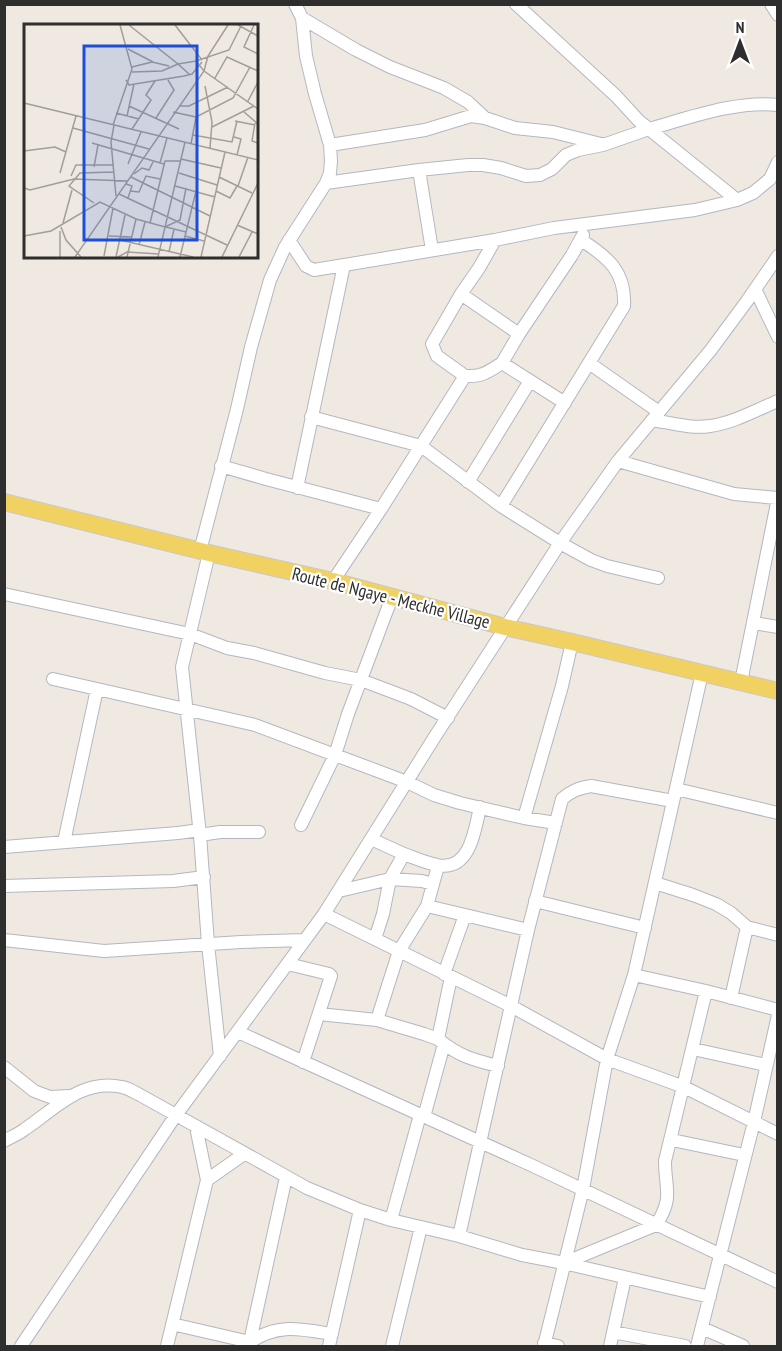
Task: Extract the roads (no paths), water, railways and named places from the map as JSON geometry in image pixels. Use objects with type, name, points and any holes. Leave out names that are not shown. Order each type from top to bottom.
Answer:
[{"type":"main road","name":"Route de Ngaye - Meckhe Village","points":[[4,502],[204,552],[333,581],[505,627],[777,691]]},
{"type":"street","points":[[220,1056],[208,944],[200,832],[182,667],[221,466],[270,280],[285,247],[330,173],[330,145],[306,57],[302,18],[295,4]]},
{"type":"street","points":[[516,4],[616,96],[639,121],[737,200]]},
{"type":"street","points":[[771,4],[777,15]]},
{"type":"street","points":[[302,18],[390,67],[444,88],[468,102],[485,118]]},
{"type":"street","points":[[326,183],[419,170],[483,165],[526,176],[540,175],[552,169],[566,155],[578,150],[697,115],[747,104],[777,104]]},
{"type":"street","points":[[330,145],[425,130],[471,116],[515,128],[553,132],[603,144]]},
{"type":"street","points":[[289,240],[306,266],[314,270],[554,228],[695,210],[737,200],[753,193],[770,179],[777,162]]},
{"type":"street","points":[[419,170],[432,250]]},
{"type":"street","points":[[495,240],[479,268],[460,294],[432,344],[437,356],[465,376],[476,377],[485,374],[502,363],[581,240],[587,224]]},
{"type":"street","points":[[501,506],[624,306],[622,284],[613,265],[600,252],[581,240]]},
{"type":"street","points":[[21,1347],[176,1115],[324,914],[560,543],[618,461],[710,351],[777,256]]},
{"type":"street","points":[[297,488],[344,265]]},
{"type":"street","points":[[755,289],[777,337]]},
{"type":"street","points":[[460,294],[519,334]]},
{"type":"street","points":[[502,363],[565,403]]},
{"type":"street","points":[[589,363],[656,416],[697,427],[727,422],[777,401]]},
{"type":"street","points":[[333,581],[465,376]]},
{"type":"street","points":[[468,482],[530,381]]},
{"type":"street","points":[[311,417],[421,446],[501,506],[560,543],[607,566],[658,578]]},
{"type":"street","points":[[618,461],[735,494],[777,498],[741,682]]},
{"type":"street","points":[[221,466],[381,509]]},
{"type":"street","points":[[4,594],[190,634],[228,648],[360,680],[411,699],[448,718]]},
{"type":"street","points":[[302,825],[335,755],[360,680],[392,597]]},
{"type":"street","points":[[754,622],[777,627]]},
{"type":"street","points":[[524,818],[562,686],[572,642]]},
{"type":"street","points":[[558,1347],[544,1345],[583,1189],[607,1059],[634,975],[702,673]]},
{"type":"street","points":[[53,679],[255,725],[407,782],[434,795],[524,818],[556,823]]},
{"type":"street","points":[[64,842],[97,689]]},
{"type":"street","points":[[459,1236],[528,930],[562,799],[570,792],[591,786],[675,795],[777,813]]},
{"type":"street","points":[[371,839],[438,866],[452,865],[460,861],[467,852],[480,807]]},
{"type":"street","points":[[4,847],[178,833],[259,832]]},
{"type":"street","points":[[375,939],[385,908],[390,879],[405,854]]},
{"type":"street","points":[[377,1020],[399,951],[427,906],[438,866]]},
{"type":"street","points":[[4,886],[204,878]]},
{"type":"street","points":[[339,891],[390,879],[422,880],[433,884]]},
{"type":"street","points":[[656,883],[716,904],[747,927],[777,935]]},
{"type":"street","points":[[535,902],[645,928]]},
{"type":"street","points":[[427,906],[528,930]]},
{"type":"street","points":[[324,914],[511,1006],[607,1059],[684,1087],[777,1134]]},
{"type":"street","points":[[391,1220],[441,1042],[448,976],[465,915]]},
{"type":"street","points":[[731,998],[747,927]]},
{"type":"street","points":[[4,940],[104,951],[305,940]]},
{"type":"street","points":[[288,963],[331,976],[303,1062]]},
{"type":"street","points":[[634,975],[706,991],[777,1012],[754,1122],[697,1347]]},
{"type":"street","points":[[564,1263],[657,1226],[663,1216],[667,1203],[668,1182],[665,1161],[672,1140],[706,991]]},
{"type":"street","points":[[319,1014],[377,1020],[424,1034],[471,1059],[498,1066]]},
{"type":"street","points":[[238,1032],[583,1189],[777,1282]]},
{"type":"street","points":[[693,1049],[766,1065]]},
{"type":"street","points":[[4,1067],[34,1091],[50,1097],[69,1096]]},
{"type":"street","points":[[4,1141],[24,1130],[69,1096],[86,1088],[123,1087],[307,1188],[360,1210],[522,1255],[710,1297]]},
{"type":"street","points":[[167,1347],[207,1180],[196,1127]]},
{"type":"street","points":[[672,1140],[744,1155]]},
{"type":"street","points":[[207,1180],[244,1154]]},
{"type":"street","points":[[249,1344],[286,1177]]},
{"type":"street","points":[[329,1347],[360,1210]]},
{"type":"street","points":[[392,1347],[421,1227]]},
{"type":"street","points":[[609,1347],[625,1278]]},
{"type":"street","points":[[172,1324],[249,1344]]},
{"type":"street","points":[[249,1344],[261,1334],[284,1329],[293,1328],[332,1334]]},
{"type":"street","points":[[702,1328],[743,1347]]},
{"type":"street","points":[[613,1332],[686,1347]]}]
